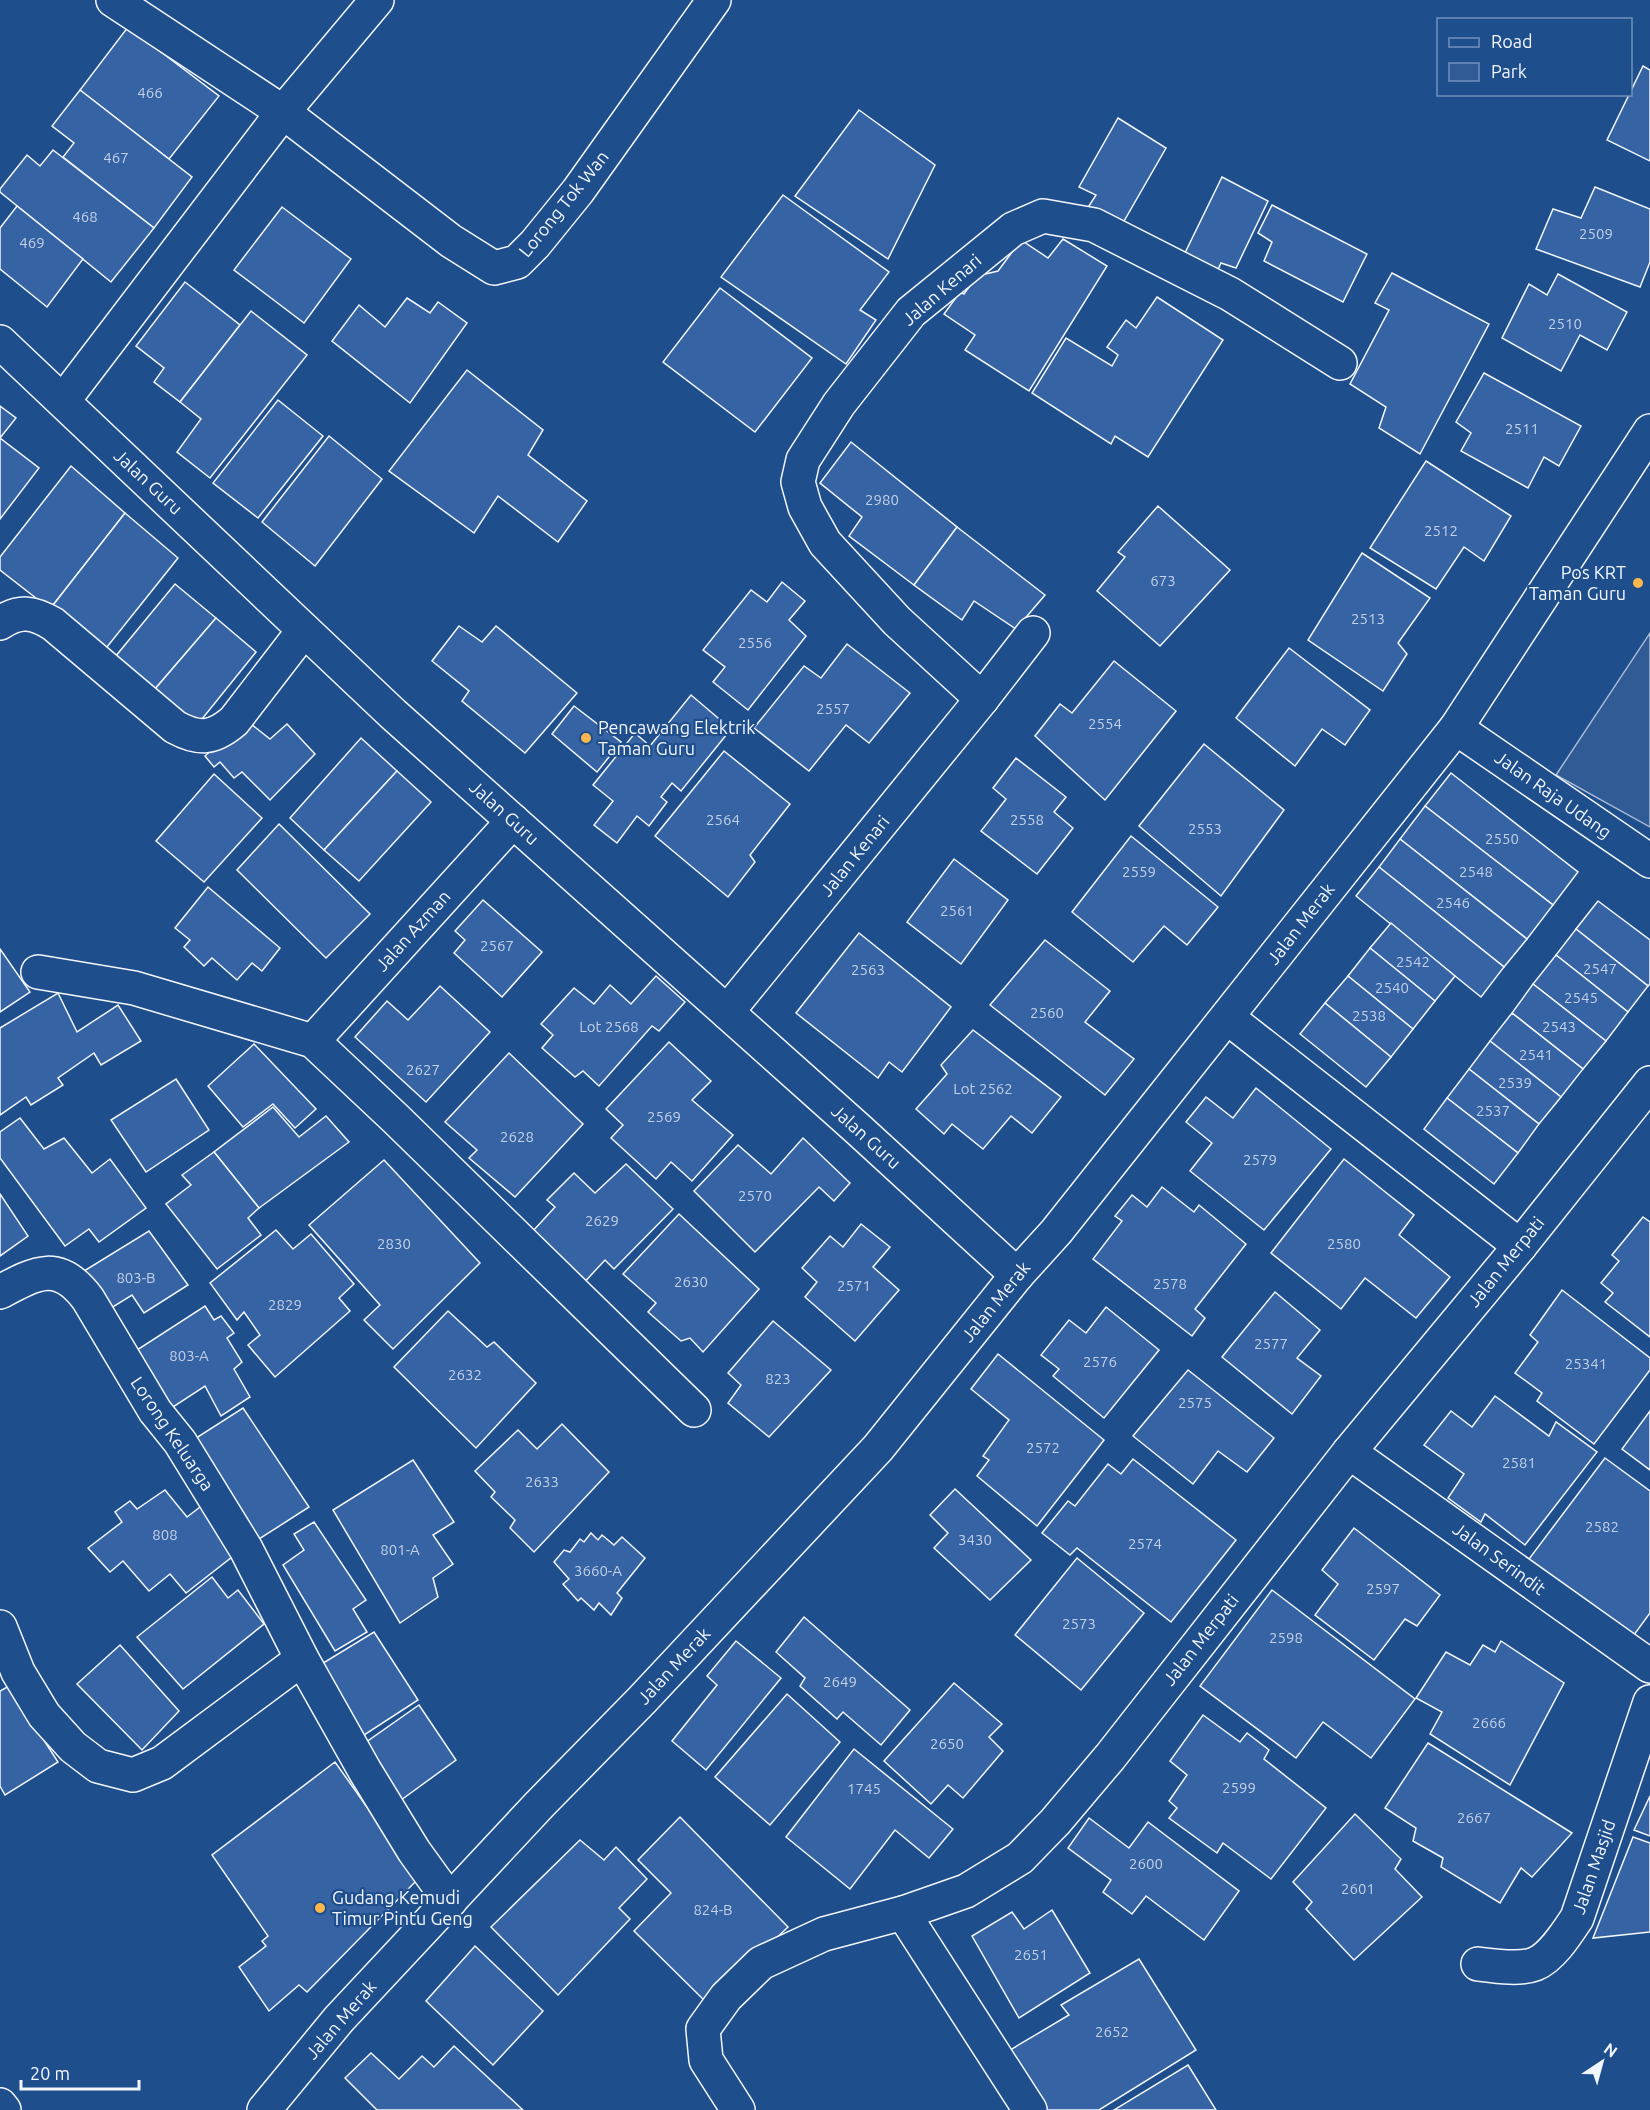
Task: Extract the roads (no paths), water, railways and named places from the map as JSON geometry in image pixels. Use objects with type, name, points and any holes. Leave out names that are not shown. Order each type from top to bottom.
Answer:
[{"type":"street","name":"Lorong Tok Wan","points":[[113,0],[283,112],[451,241],[494,267],[517,262],[535,244],[578,191],[714,0]]},
{"type":"street","points":[[63,401],[283,112],[377,0]]},
{"type":"street","name":"Jalan Kenari","points":[[982,699],[897,621],[825,543],[805,507],[798,482],[803,460],[839,404],[910,312],[1013,229],[1042,216],[1094,225],[1230,294],[1340,363]]},
{"type":"street","name":"Jalan Guru","points":[[0,342],[393,714],[1017,1275]]},
{"type":"street","name":"Jalan Merak","points":[[264,2110],[339,2019],[878,1448],[1228,1018],[1456,728],[1650,431]]},
{"type":"street","points":[[0,623],[10,617],[24,614],[40,616],[53,624],[175,727],[189,735],[206,736],[221,732],[234,721],[304,630]]},
{"type":"street","name":"Jalan Kenari","points":[[727,1012],[1033,633]]},
{"type":"street","name":"Jalan Raja Udang","points":[[1456,728],[1650,861]]},
{"type":"street","name":"Jalan Azman","points":[[313,1041],[513,821]]},
{"type":"street","points":[[38,972],[134,988],[313,1041],[694,1410]]},
{"type":"street","points":[[1228,1018],[1520,1246]]},
{"type":"street","name":"Jalan Merpati","points":[[730,2099],[706,2060],[703,2030],[726,1997],[761,1963],[824,1934],[903,1913],[966,1891],[1020,1858],[1055,1822],[1124,1740],[1349,1452],[1520,1246],[1650,1083]]},
{"type":"street","name":"Lorong Keluarga","points":[[0,1292],[35,1276],[52,1273],[65,1276],[77,1285],[88,1299],[155,1411],[180,1442],[246,1549],[302,1659],[408,1841],[450,1901]]},
{"type":"street","name":"Jalan Serindit","points":[[1349,1452],[1650,1666]]},
{"type":"street","points":[[0,1627],[18,1672],[44,1715],[73,1747],[98,1766],[133,1775],[162,1763],[302,1659]]},
{"type":"street","name":"Jalan Masjid","points":[[1478,1964],[1504,1967],[1536,1964],[1557,1946],[1577,1918],[1650,1702]]},
{"type":"street","points":[[903,1913],[1030,2110]]},
{"type":"street","points":[[0,2105],[4,2110]]},
{"type":"place","name":"Pos KRT Taman Guru","points":[[1638,583]]},
{"type":"place","name":"Pencawang Elektrik Taman Guru","points":[[586,738]]},
{"type":"place","name":"Gudang Kemudi Timur Pintu Geng","points":[[320,1908]]}]
